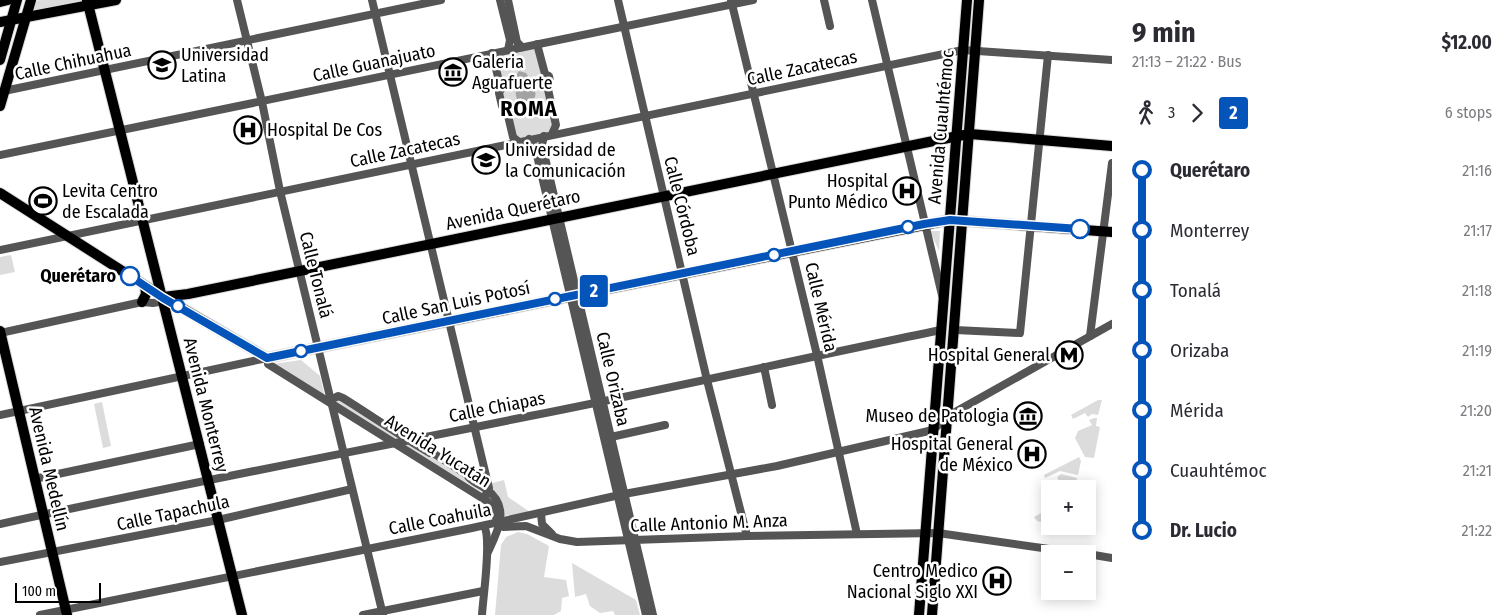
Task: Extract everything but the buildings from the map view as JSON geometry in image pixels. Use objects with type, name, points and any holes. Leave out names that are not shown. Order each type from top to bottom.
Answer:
[{"type":"main road","points":[[0,2],[8,0]]},
{"type":"main road","points":[[0,60],[17,0]]},
{"type":"main road","points":[[0,106],[28,16],[31,0]]},
{"type":"main road","points":[[0,22],[88,3],[116,0]]},
{"type":"main road","name":"Avenida Cuauhtémoc","points":[[919,615],[943,299],[958,136],[967,0]]},
{"type":"main road","name":"Avenida Cuauhtémoc","points":[[932,615],[980,0]]},
{"type":"main road","name":"Avenida Monterrey","points":[[88,3],[242,615]]},
{"type":"main road","name":"Avenida Querétaro","points":[[163,299],[664,195],[970,134],[1112,146]]},
{"type":"main road","points":[[0,193],[145,286],[146,294],[142,302]]},
{"type":"main road","name":"Calle San Luis Potosí","points":[[267,358],[950,220],[1107,231]]},
{"type":"main road","name":"Avenida Yucatán","points":[[145,286],[163,299],[267,358]]},
{"type":"main road","points":[[169,321],[175,312],[182,309]]},
{"type":"main road","name":"Avenida Medellín","points":[[0,332],[66,612]]},
{"type":"street","name":"Calle Tonalá","points":[[237,0],[262,102],[280,191],[382,613]]},
{"type":"street","points":[[372,0],[488,484],[488,490],[484,498]]},
{"type":"street","name":"Calle Chihuahua","points":[[4,91],[441,0]]},
{"type":"street","points":[[500,0],[510,40],[508,50]]},
{"type":"street","points":[[508,0],[516,39],[522,47]]},
{"type":"street","name":"Calle Córdoba","points":[[618,0],[707,380],[747,536]]},
{"type":"street","name":"Calle Guanajuato","points":[[0,155],[262,102],[731,2],[753,0]]},
{"type":"street","points":[[824,0],[830,26]]},
{"type":"street","points":[[872,0],[943,299]]},
{"type":"street","name":"Calle Mérida","points":[[731,2],[817,355],[857,534]]},
{"type":"street","name":"Calle Orizaba","points":[[537,44],[544,74],[548,76],[550,81],[547,85],[556,125],[542,145],[555,218]]},
{"type":"street","name":"Calle Zacatecas","points":[[0,250],[963,50],[976,49],[1112,60]]},
{"type":"street","points":[[492,53],[501,89],[499,93],[502,106],[506,107],[513,137],[519,142]]},
{"type":"street","points":[[955,330],[1020,333],[1048,55]]},
{"type":"street","name":"Calle Orizaba","points":[[529,139],[535,147],[555,218],[632,541]]},
{"type":"street","points":[[1090,336],[1107,231],[1112,163]]},
{"type":"street","name":"Avenida Querétaro","points":[[0,332],[142,302],[153,303],[163,299]]},
{"type":"street","points":[[933,430],[948,416],[1112,324]]},
{"type":"street","name":"Calle Chiapas","points":[[0,524],[208,480],[707,380],[941,330]]},
{"type":"street","name":"Calle San Luis Potosí","points":[[0,415],[267,358]]},
{"type":"street","name":"Avenida Yucatán","points":[[267,358],[268,364],[484,498],[492,505],[497,520],[500,522]]},
{"type":"street","points":[[764,367],[772,405]]},
{"type":"street","name":"Avenida Yucatán","points":[[332,402],[338,396],[343,398],[375,417],[407,440],[447,462],[488,490],[500,508],[500,522]]},
{"type":"street","name":"Calle Orizaba","points":[[599,402],[611,436],[621,495]]},
{"type":"street","points":[[611,436],[665,425]]},
{"type":"street","name":"Calle Coahuila","points":[[40,615],[66,612],[232,576],[484,526],[541,512],[730,475],[933,430]]},
{"type":"street","points":[[34,478],[200,444]]},
{"type":"street","name":"Calle Tapachula","points":[[0,562],[218,520],[352,489]]},
{"type":"street","points":[[541,512],[542,524],[554,536]]},
{"type":"street","points":[[488,552],[500,522]]},
{"type":"street","name":"Calle Antonio M. Anza","points":[[500,522],[503,527],[526,526],[563,540],[577,542],[747,536],[938,533],[1041,548]]},
{"type":"street","points":[[482,615],[488,552],[488,531],[484,526]]},
{"type":"street","points":[[632,541],[646,615]]},
{"type":"street","points":[[632,541],[654,615]]},
{"type":"street","points":[[1096,555],[1112,558]]},
{"type":"street","points":[[364,615],[382,613],[483,591]]},
{"type":"shaded area","points":[[81,0],[81,2],[32,12],[34,1]]},
{"type":"shaded area","points":[[537,44],[554,102],[555,125],[552,134],[514,139],[492,53]]},
{"type":"shaded area","points":[[954,58],[949,84],[943,60]]},
{"type":"shaded area","points":[[519,71],[526,73],[528,76],[526,83],[535,90],[535,97],[531,102],[535,110],[529,114],[523,111],[523,103],[516,97],[516,90],[520,85],[515,77]]},
{"type":"shaded area","points":[[930,231],[940,231],[939,251]]},
{"type":"shaded area","points":[[11,255],[15,272],[0,275],[0,257]]},
{"type":"shaded area","points":[[301,360],[320,376],[325,397],[273,364]]},
{"type":"shaded area","points":[[338,397],[403,439],[395,441],[334,402]]},
{"type":"shaded area","points":[[1098,400],[1102,400],[1098,415],[1092,414],[1088,417],[1085,413],[1073,419],[1071,415]]},
{"type":"shaded area","points":[[102,402],[111,446],[103,448],[94,404]]},
{"type":"shaded area","points":[[1097,418],[1096,426],[1100,427],[1094,458],[1085,457],[1075,438],[1078,431],[1092,425],[1089,420]]},
{"type":"shaded area","points":[[407,441],[484,489],[483,493],[401,443]]},
{"type":"shaded area","points":[[1079,457],[1081,461],[1078,475],[1060,471],[1045,478],[1044,475]]},
{"type":"shaded area","points":[[1061,474],[1077,478],[1077,480],[1058,480],[1057,477]]},
{"type":"shaded area","points":[[504,480],[508,497],[530,512],[504,516],[502,505],[492,488],[492,483]]},
{"type":"shaded area","points":[[1041,513],[1041,522],[1037,521],[1034,517]]},
{"type":"shaded area","points":[[518,532],[527,534],[549,546],[544,577],[566,580],[569,596],[562,598],[561,611],[554,615],[495,615],[501,545],[506,537]]},
{"type":"shaded area","points":[[572,563],[636,600],[640,615],[615,615],[613,611],[600,613],[590,606],[586,594],[575,597]]},
{"type":"bus line","name":"2","points":[[130,276],[163,298],[267,358],[924,224],[950,220],[1080,229]]},
{"type":"place","name":"Universidad Latina","points":[[162,65]]},
{"type":"place","name":"Galeria Aguafuerte","points":[[453,72]]},
{"type":"place","name":"Hospital De Cos","points":[[248,130]]},
{"type":"place","name":"Universidad de la Comunicación","points":[[486,160]]},
{"type":"place","name":"Hospital Punto Médico","points":[[907,191]]},
{"type":"place","name":"Levita Centro de Escalada","points":[[43,201]]},
{"type":"place","name":"Querétaro","points":[[130,276]]},
{"type":"place","name":"Hospital General","points":[[1069,355]]},
{"type":"place","name":"Museo de Patologia","points":[[1028,416]]},
{"type":"place","name":"Hospital General de México","points":[[1032,454]]},
{"type":"place","name":"Centro Medico Nacional Siglo XXI","points":[[997,581]]},
{"type":"district","name":"ROMA","points":[[529,108]]}]
